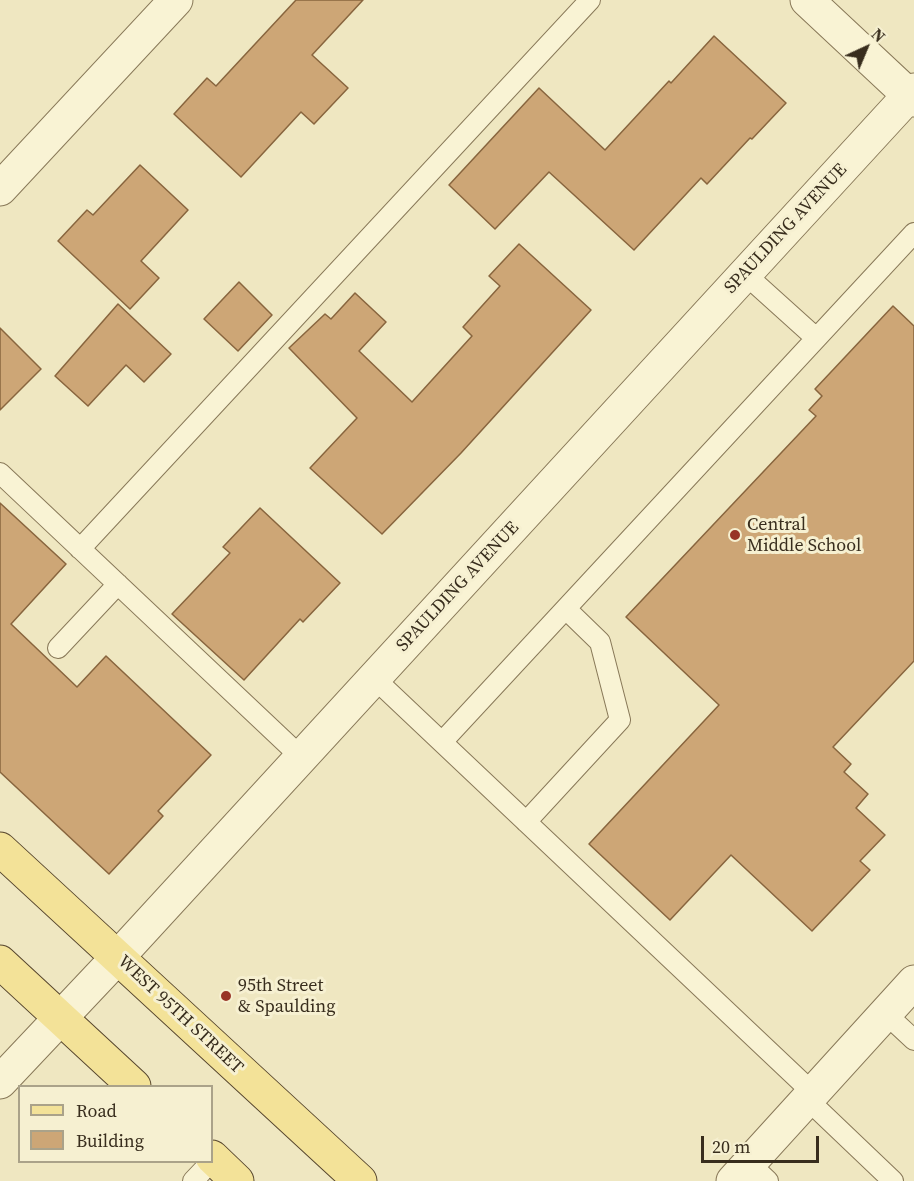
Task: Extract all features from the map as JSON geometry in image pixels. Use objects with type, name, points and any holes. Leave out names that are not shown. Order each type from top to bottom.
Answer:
[{"type":"main road","name":"WEST 95TH STREET","points":[[0,849],[360,1181]]},
{"type":"main road","points":[[0,962],[133,1085]]},
{"type":"main road","points":[[208,1164],[237,1181]]},
{"type":"street","points":[[0,189],[176,0]]},
{"type":"street","points":[[807,0],[912,95]]},
{"type":"street","name":"SPAULDING AVENUE","points":[[0,1082],[912,95]]},
{"type":"street","points":[[750,1175],[810,1096],[914,982]]},
{"type":"lane","points":[[80,549],[590,0]]},
{"type":"lane","points":[[442,742],[914,233]]},
{"type":"lane","points":[[745,274],[816,338]]},
{"type":"lane","points":[[0,473],[301,757]]},
{"type":"lane","points":[[58,648],[117,584]]},
{"type":"lane","points":[[526,822],[620,720],[600,642],[566,609]]},
{"type":"lane","points":[[374,678],[810,1096],[893,1181]]},
{"type":"lane","points":[[885,1013],[914,1040]]},
{"type":"building","points":[[296,0],[363,0],[312,55],[348,88],[314,124],[301,112],[241,177],[174,114],[207,78],[216,86]]},
{"type":"building","points":[[714,36],[786,103],[707,184],[701,178],[634,250],[549,172],[495,229],[449,185],[539,88],[605,150]]},
{"type":"building","points":[[140,165],[188,210],[141,261],[159,278],[130,309],[58,241],[87,210],[93,215]]},
{"type":"building","points":[[519,244],[591,310],[461,453],[382,534],[310,468],[357,418],[289,348],[325,314],[331,319],[355,293],[386,322],[359,351],[412,402],[472,336],[463,327],[500,286],[489,276]]},
{"type":"building","points":[[239,282],[272,315],[238,351],[204,319]]},
{"type":"building","points":[[118,304],[171,354],[144,382],[126,365],[88,406],[55,376]]},
{"type":"building","points":[[893,306],[914,326],[914,661],[833,747],[851,764],[844,772],[868,794],[856,808],[885,835],[860,861],[870,870],[812,931],[731,855],[670,920],[589,844],[719,705],[626,617],[816,416],[809,410],[822,396],[815,389]]},
{"type":"building","points":[[0,328],[41,369],[0,410]]},
{"type":"building","points":[[0,503],[66,564],[11,624],[77,687],[106,656],[211,755],[158,811],[163,816],[109,874],[0,772]]},
{"type":"building","points":[[260,508],[340,583],[303,622],[300,619],[244,680],[172,614],[230,553],[223,547]]},
{"type":"place","name":"Central Middle School","points":[[735,535]]},
{"type":"place","name":"95th Street & Spaulding","points":[[226,996]]}]
